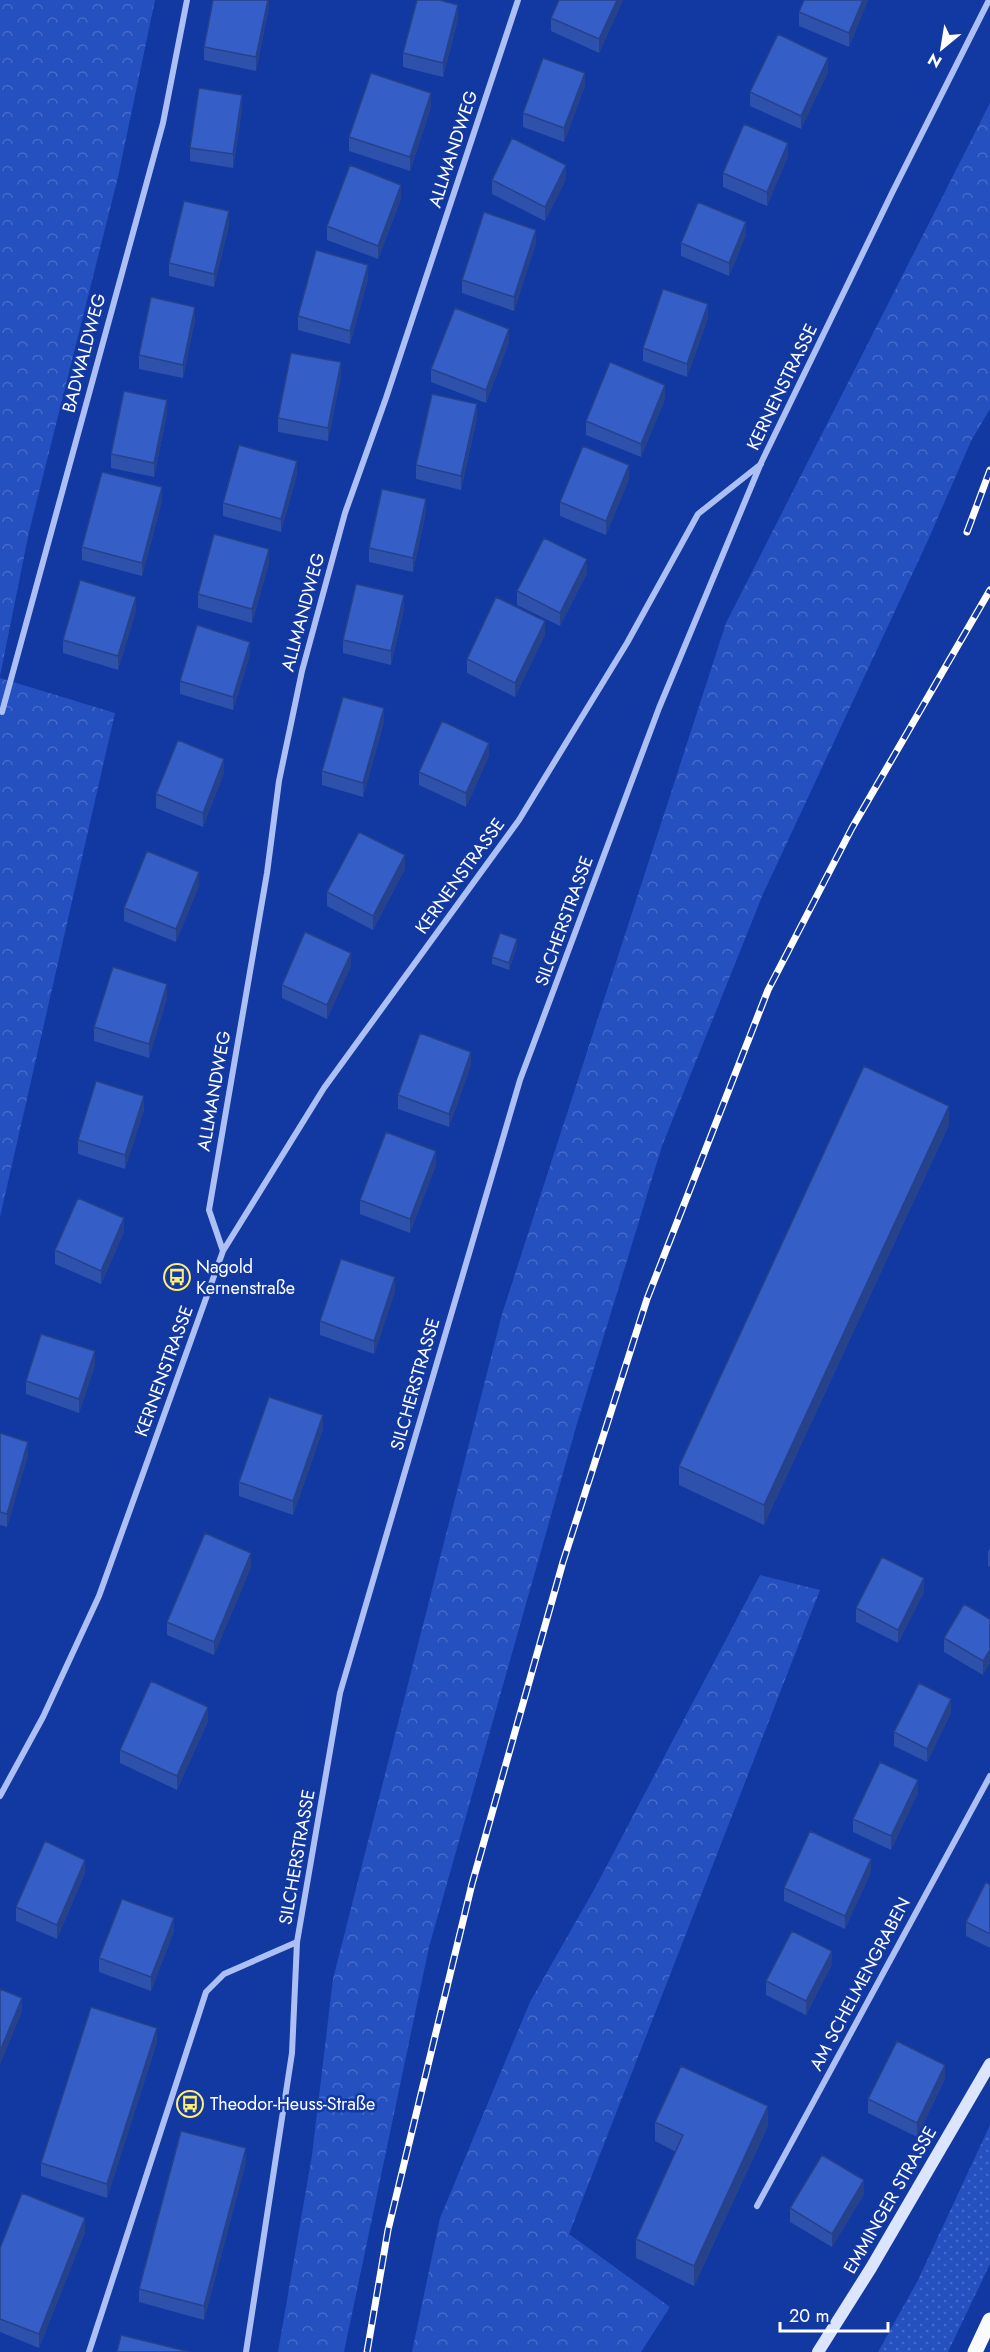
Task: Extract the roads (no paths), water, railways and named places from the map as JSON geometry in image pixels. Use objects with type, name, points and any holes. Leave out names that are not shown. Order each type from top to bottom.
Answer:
[{"type":"main road","points":[[975,2352],[990,2320]]},
{"type":"street","name":"BADWALDWEG","points":[[2,712],[163,123],[187,0]]},
{"type":"street","name":"ALLMANDWEG","points":[[223,1251],[209,1210],[267,873],[279,781],[302,671],[345,513],[386,398],[518,0]]},
{"type":"street","name":"KERNENSTRASSE","points":[[0,1796],[43,1717],[99,1596],[223,1251],[324,1088],[519,820],[627,643],[698,514],[761,463],[989,0]]},
{"type":"street","name":"SILCHERSTRASSE","points":[[246,2352],[292,2053],[297,1942],[340,1693],[520,1080],[659,708],[761,463]]},
{"type":"street","name":"AM SCHELMENGRABEN","points":[[757,2206],[990,1776]]},
{"type":"street","points":[[89,2352],[206,1992],[224,1974],[297,1942]]},
{"type":"street","name":"EMMINGER STRASSE","points":[[818,2352],[872,2268],[990,2064]]},
{"type":"railway","points":[[967,532],[990,470]]},
{"type":"railway","points":[[367,2352],[388,2230],[472,1884],[563,1562],[647,1299],[768,990],[852,828],[990,590]]},
{"type":"place","name":"Nagold Kernenstraße","points":[[177,1277]]},
{"type":"place","name":"Theodor-Heuss-Straße","points":[[190,2104]]}]
